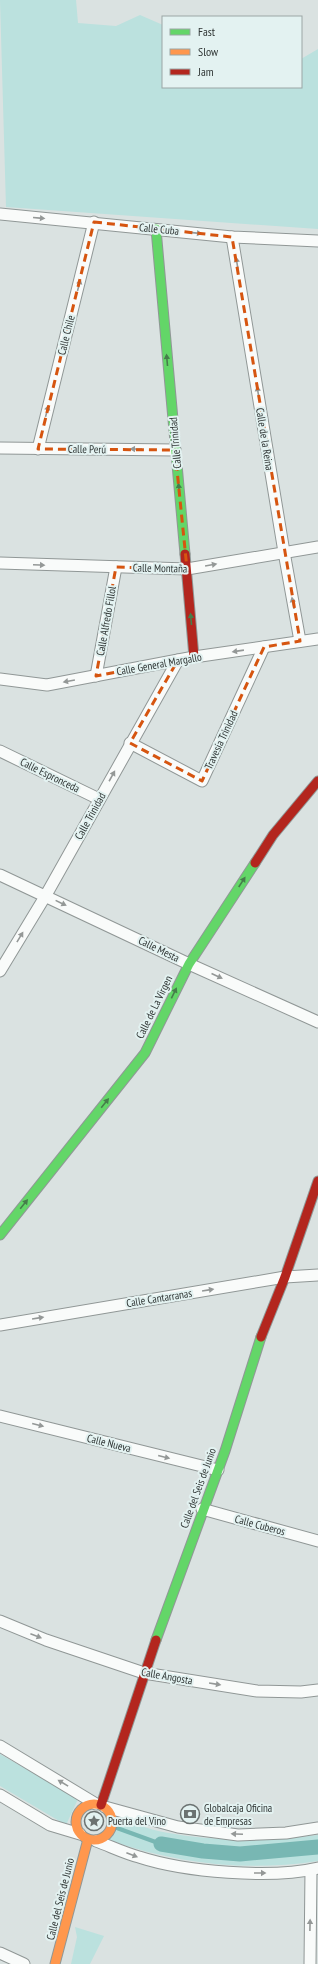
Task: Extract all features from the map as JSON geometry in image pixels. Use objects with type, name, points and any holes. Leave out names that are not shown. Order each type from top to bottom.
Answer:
[{"type":"street","name":"Calle Cuba","points":[[1,218],[94,222],[232,237],[318,241]]},
{"type":"street","name":"Calle Chile","points":[[38,449],[94,222]]},
{"type":"street","name":"Calle Trinidad","points":[[156,229],[194,658]]},
{"type":"street","name":"Calle de la Reina","points":[[232,237],[300,641]]},
{"type":"street","name":"Calle Perú","points":[[0,448],[175,450]]},
{"type":"street","name":"Calle Montaña","points":[[0,564],[187,569],[318,547]]},
{"type":"street","name":"Calle Alfredo Fillol","points":[[96,676],[116,567]]},
{"type":"street","name":"Calle General Margallo","points":[[0,679],[47,685],[178,660],[318,639]]},
{"type":"street","name":"Travesía Trinidad","points":[[130,743],[202,781],[264,647]]},
{"type":"street","name":"Calle Trinidad","points":[[0,970],[46,895],[130,743],[178,660]]},
{"type":"street","name":"Calle Espronceda","points":[[0,751],[99,799]]},
{"type":"street","name":"Calle de La Virgen","points":[[0,1235],[145,1053],[189,964],[273,835],[318,781]]},
{"type":"street","name":"Calle Mesta","points":[[0,875],[46,895],[189,964],[318,1022]]},
{"type":"street","name":"Calle del Seis de Junio","points":[[101,1805],[144,1673],[202,1509],[218,1470],[261,1338],[285,1277],[318,1181]]},
{"type":"street","name":"Calle Cantarranas","points":[[0,1325],[285,1277],[318,1275]]},
{"type":"street","name":"Calle Nueva","points":[[0,1416],[218,1470]]},
{"type":"street","name":"Calle Cuberos","points":[[202,1509],[318,1541]]},
{"type":"street","name":"Calle Angosta","points":[[0,1621],[46,1640],[144,1673],[257,1691],[301,1692],[318,1690]]},
{"type":"street","points":[[0,1746],[101,1805],[178,1827],[238,1835],[286,1833],[318,1828]]},
{"type":"street","points":[[0,1795],[50,1825],[139,1858],[195,1869],[244,1873],[315,1869],[310,1964]]},
{"type":"street","points":[[101,1805],[112,1818],[111,1830],[107,1836],[88,1838],[77,1829],[77,1816],[84,1807],[101,1805]]},
{"type":"street","name":"Calle del Seis de Junio","points":[[57,1962],[88,1838]]},
{"type":"street","points":[[0,1953],[24,1964]]},
{"type":"highlighted area","points":[[94,222],[232,237],[300,641],[264,647],[202,781],[130,743],[178,660],[96,676],[116,567],[187,569],[175,450],[38,449]]},
{"type":"shaded area","points":[[0,0],[76,0],[78,23],[116,26],[140,15],[162,25],[162,88],[302,88],[302,58],[318,49],[318,229],[6,207]]},
{"type":"shaded area","points":[[0,1754],[78,1799],[66,1825],[0,1786]]},
{"type":"shaded area","points":[[117,1819],[163,1832],[202,1838],[240,1840],[318,1835],[318,1861],[265,1866],[238,1866],[212,1864],[160,1855],[109,1840]]},
{"type":"shaded area","points":[[75,1927],[104,1936],[90,1964],[71,1964],[77,1937]]},
{"type":"waterway","points":[[117,1828],[161,1844]]},
{"type":"waterway","points":[[161,1844],[203,1851],[240,1854],[318,1847]]},
{"type":"traffic: fast","points":[[156,229],[185,554]]},
{"type":"traffic: fast","points":[[0,1235],[145,1053],[189,964],[255,863]]},
{"type":"traffic: fast","points":[[156,1640],[225,1451],[261,1337]]},
{"type":"traffic: slow","points":[[98,1804],[107,1809],[111,1815],[112,1822],[111,1829],[107,1835],[98,1840],[90,1840],[81,1835],[77,1829],[76,1818],[81,1809],[87,1805],[98,1804]]},
{"type":"traffic: slow","points":[[55,1964],[88,1839]]},
{"type":"traffic: jam","points":[[185,554],[194,657]]},
{"type":"traffic: jam","points":[[255,863],[273,835],[318,781]]},
{"type":"traffic: jam","points":[[261,1337],[285,1277],[318,1181]]},
{"type":"traffic: jam","points":[[101,1805],[156,1640]]},
{"type":"place","name":"Globalcaja Oficina de Empresas","points":[[190,1814]]},
{"type":"place","name":"Puerta del Vino","points":[[94,1821]]}]
